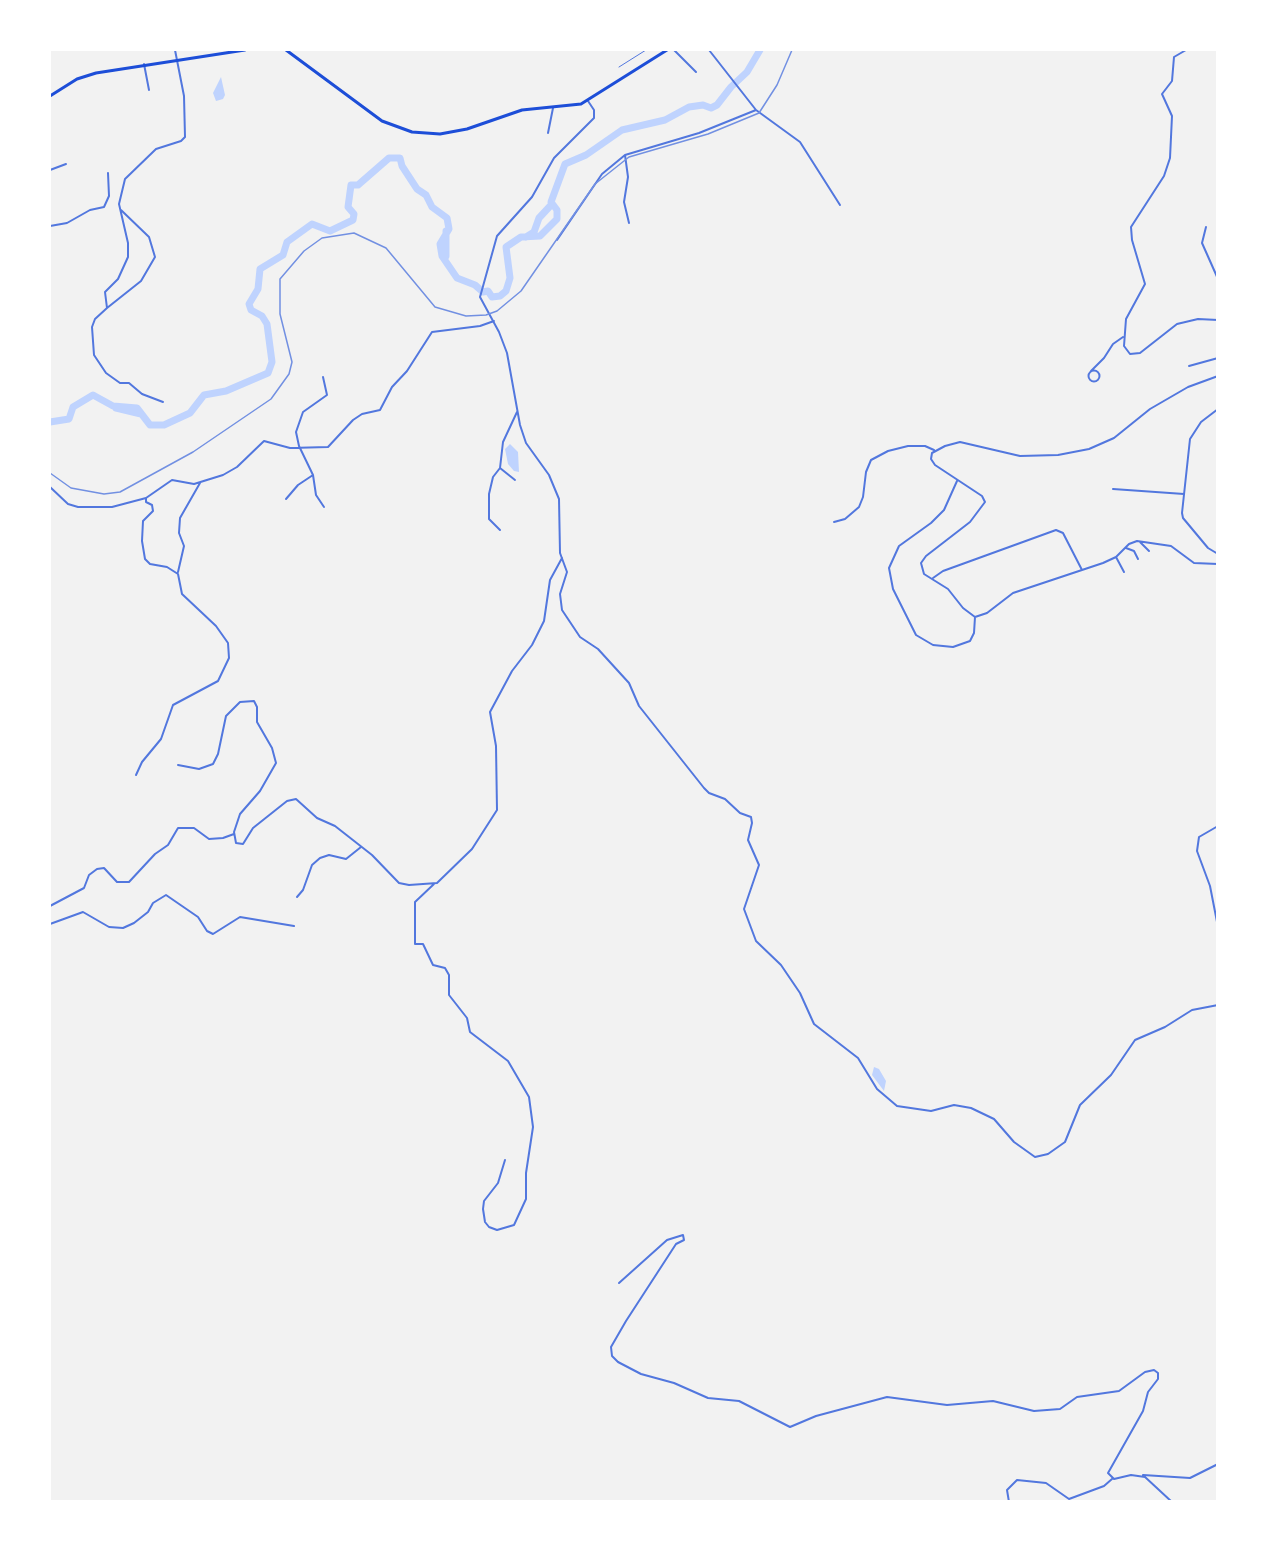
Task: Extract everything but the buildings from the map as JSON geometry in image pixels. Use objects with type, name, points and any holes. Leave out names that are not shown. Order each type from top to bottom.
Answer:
[{"type":"main road","points":[[50,96],[90,75],[144,64],[245,50]]},
{"type":"main road","points":[[286,50],[373,115],[412,132],[449,134],[522,111],[588,101],[667,50]]},
{"type":"street","points":[[107,308],[105,292],[118,279],[128,257],[128,243],[120,207],[125,179],[156,149],[182,141],[185,137],[184,96],[175,50]]},
{"type":"street","points":[[674,50],[696,72]]},
{"type":"street","points":[[709,50],[756,110],[800,142],[840,205]]},
{"type":"street","points":[[1186,50],[1174,57],[1172,81],[1162,94],[1172,116],[1170,158],[1164,176],[1131,227],[1132,240],[1145,284],[1130,309],[1123,338],[1127,351],[1137,354],[1177,324],[1198,318],[1218,320]]},
{"type":"street","points":[[144,64],[149,90]]},
{"type":"street","points":[[588,101],[594,110],[594,118],[554,158],[532,197],[496,236],[479,294],[494,321],[510,364],[517,409],[526,443],[549,475],[559,499],[562,558],[567,572],[561,589],[560,605],[572,628],[582,640],[598,649],[623,676],[639,706],[709,793],[725,799],[737,811],[753,820],[748,840],[759,865],[744,909],[753,937],[781,965],[800,993],[814,1024],[858,1059],[877,1089],[897,1106],[931,1111],[954,1106],[971,1108],[994,1119],[1026,1152],[1035,1157],[1043,1156],[1065,1142],[1080,1105],[1117,1068],[1135,1040],[1165,1027],[1198,1008],[1218,1005]]},
{"type":"street","points":[[548,132],[553,108]]},
{"type":"street","points":[[557,240],[602,174],[625,156],[699,132],[756,110]]},
{"type":"street","points":[[625,156],[628,177],[624,202],[629,223]]},
{"type":"street","points":[[50,170],[66,164]]},
{"type":"street","points":[[50,226],[67,224],[90,210],[104,207],[109,196],[108,173]]},
{"type":"street","points":[[120,207],[126,218],[152,242],[155,257],[139,283],[107,308],[92,324],[93,348],[98,361],[120,383],[129,383],[142,394],[163,402]]},
{"type":"street","points":[[1206,227],[1202,243],[1218,279]]},
{"type":"street","points":[[50,487],[68,504],[78,507],[112,507],[146,498],[172,480],[200,483],[231,471],[264,441],[290,448],[328,447],[362,414],[380,410],[392,387],[407,371],[432,332],[480,326],[494,321]]},
{"type":"street","points":[[1091,371],[1104,358],[1113,344],[1123,338]]},
{"type":"street","points":[[1188,366],[1218,358]]},
{"type":"street","points":[[834,522],[851,516],[859,507],[863,497],[866,472],[872,460],[888,451],[917,445],[934,450],[960,442],[1020,456],[1058,455],[1089,449],[1113,438],[1150,409],[1188,387],[1218,376]]},
{"type":"street","points":[[323,377],[327,395],[303,412],[296,432],[299,446],[313,475],[316,495],[324,507]]},
{"type":"street","points":[[500,530],[491,524],[487,507],[492,481],[500,468],[503,442],[517,409]]},
{"type":"street","points":[[1218,409],[1201,422],[1190,439],[1184,494],[1184,518],[1208,548],[1218,554]]},
{"type":"street","points":[[934,450],[931,462],[982,496],[985,502],[980,512],[962,529],[923,560],[922,571],[948,589],[963,608],[975,617]]},
{"type":"street","points":[[500,468],[515,480]]},
{"type":"street","points":[[286,499],[298,485],[313,475]]},
{"type":"street","points":[[957,481],[944,510],[895,551],[889,575],[892,589],[916,635],[922,640],[936,646],[963,645],[973,637],[975,617]]},
{"type":"street","points":[[136,775],[142,762],[161,739],[172,705],[218,681],[230,658],[228,643],[216,626],[182,594],[178,573],[184,546],[179,533],[180,518],[200,483]]},
{"type":"street","points":[[1113,489],[1184,494]]},
{"type":"street","points":[[146,498],[147,502],[152,504],[153,511],[143,521],[142,541],[146,559],[150,564],[164,565],[178,573]]},
{"type":"street","points":[[933,578],[943,571],[1056,530],[1063,533],[1082,570]]},
{"type":"street","points":[[975,617],[987,613],[1013,593],[1116,557],[1137,541],[1171,546],[1194,563],[1218,564]]},
{"type":"street","points":[[1137,541],[1149,551]]},
{"type":"street","points":[[1125,548],[1134,551],[1138,559]]},
{"type":"street","points":[[1116,557],[1124,572]]},
{"type":"street","points":[[505,1160],[498,1183],[484,1201],[483,1209],[485,1222],[489,1227],[497,1230],[514,1225],[526,1199],[525,1173],[532,1127],[529,1097],[508,1061],[470,1032],[466,1018],[449,995],[449,975],[445,968],[433,964],[423,944],[416,945],[415,902],[471,849],[497,810],[496,746],[490,712],[512,671],[532,645],[544,621],[550,580],[562,558]]},
{"type":"street","points":[[178,765],[199,769],[213,764],[218,754],[224,722],[230,709],[243,700],[256,703],[257,722],[272,748],[276,764],[260,791],[241,810],[234,834],[236,843],[243,844],[253,828],[287,801],[296,799],[317,818],[335,826],[378,859],[401,884],[437,883]]},
{"type":"street","points":[[1218,826],[1198,837],[1197,851],[1210,886],[1218,927]]},
{"type":"street","points":[[50,906],[84,888],[89,875],[97,869],[104,868],[117,882],[129,882],[155,854],[168,845],[178,828],[194,828],[209,838],[224,838],[234,834]]},
{"type":"street","points":[[297,897],[315,862],[329,855],[346,859],[361,847]]},
{"type":"street","points":[[50,924],[82,912],[109,927],[123,928],[134,923],[148,912],[153,903],[166,895],[198,917],[207,931],[213,934],[240,917],[294,926]]},
{"type":"street","points":[[619,1282],[661,1244],[671,1237],[683,1235],[684,1240],[676,1244],[614,1342],[611,1352],[614,1359],[641,1374],[674,1383],[708,1398],[739,1401],[790,1427],[816,1416],[887,1397],[947,1405],[993,1401],[1034,1411],[1060,1409],[1077,1397],[1119,1391],[1139,1375],[1154,1370],[1158,1373],[1158,1379],[1148,1392],[1143,1410],[1110,1467],[1108,1476],[1112,1479]]},
{"type":"street","points":[[1009,1502],[1006,1494],[1009,1486],[1017,1480],[1046,1483],[1069,1499],[1104,1486],[1112,1479],[1137,1475],[1190,1478],[1218,1464]]},
{"type":"street","points":[[1137,1475],[1147,1479],[1172,1502]]},
{"type":"lane","points":[[619,67],[646,50]]},
{"type":"water","points":[[221,77],[225,95],[223,99],[216,101],[213,93]]},
{"type":"water","points":[[510,444],[518,452],[519,472],[514,471],[508,464],[505,449]]},
{"type":"water","points":[[874,1067],[879,1069],[886,1081],[884,1091],[872,1075]]},
{"type":"waterway","points":[[50,422],[69,419],[73,407],[93,395],[113,406],[137,408],[150,425],[164,425],[190,413],[204,395],[226,391],[268,373],[272,362],[267,324],[262,316],[251,310],[249,304],[258,289],[260,269],[283,255],[287,242],[312,224],[330,231],[353,220],[354,214],[348,207],[351,185],[358,185],[389,158],[400,158],[402,166],[417,189],[426,195],[432,207],[447,218],[449,229],[440,244],[442,256],[457,278],[475,285],[483,292],[488,291],[492,297],[500,296],[506,291],[510,278],[506,247],[521,237],[540,236],[557,219],[557,210],[551,202],[565,164],[586,155],[622,130],[665,120],[689,107],[703,105],[711,108],[717,105],[747,72],[760,50]]},
{"type":"waterway","points":[[526,237],[534,232],[539,218],[552,204]]},
{"type":"waterway","points":[[446,231],[446,256]]},
{"type":"waterway","points":[[116,408],[141,414]]},
{"type":"railway","points":[[50,473],[71,488],[104,494],[120,492],[193,452],[271,399],[289,374],[292,362],[280,314],[280,279],[304,251],[322,238],[354,233],[386,248],[435,307],[466,316],[486,315],[497,311],[521,291],[595,184],[629,157],[708,134],[759,113],[777,85],[792,50]]}]
